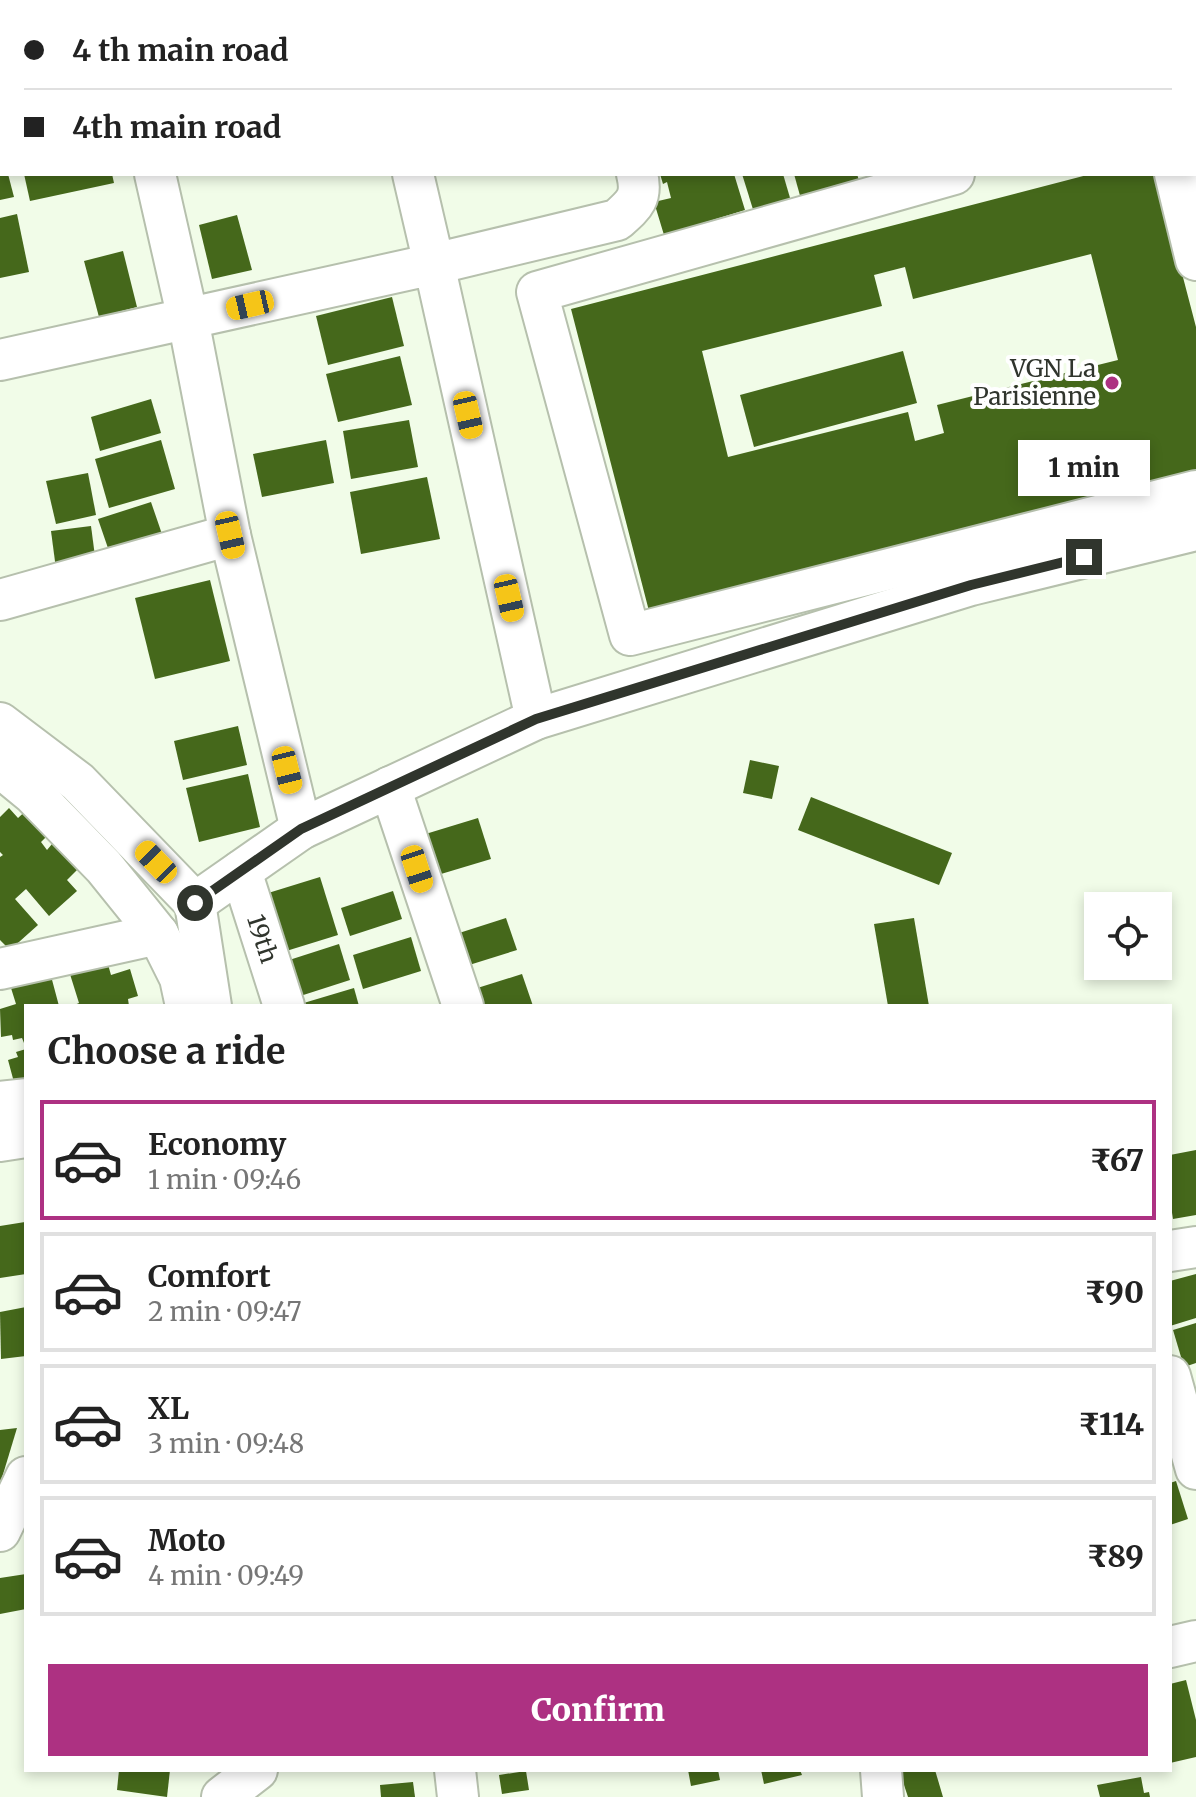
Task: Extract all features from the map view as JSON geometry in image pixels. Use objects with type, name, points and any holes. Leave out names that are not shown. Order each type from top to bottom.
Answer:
[{"type":"street","points":[[155,176],[188,319],[230,535],[301,829]]},
{"type":"street","points":[[413,176],[536,719]]},
{"type":"street","points":[[0,360],[434,264],[617,220],[636,203],[640,185],[638,176]]},
{"type":"street","points":[[947,176],[537,292],[630,635],[1196,491]]},
{"type":"street","points":[[1175,176],[1196,260]]},
{"type":"street","points":[[195,903],[301,829],[536,719],[971,585],[1196,530]]},
{"type":"street","points":[[0,600],[230,535]]},
{"type":"street","points":[[0,723],[78,782],[195,903],[211,1004]]},
{"type":"street","points":[[0,767],[33,794],[104,867],[158,934],[180,978],[186,1004]]},
{"type":"street","points":[[390,787],[462,1004]]},
{"type":"street","name":"19th","points":[[241,871],[283,1004]]},
{"type":"street","points":[[0,969],[158,934]]},
{"type":"street","points":[[0,1141],[24,1137]]},
{"type":"street","points":[[1172,1251],[1196,1247]]},
{"type":"street","points":[[1172,1383],[1196,1469]]},
{"type":"street","points":[[0,1531],[24,1481]]},
{"type":"street","points":[[1172,1647],[1196,1641]]},
{"type":"street","points":[[222,1797],[254,1772]]},
{"type":"street","points":[[455,1772],[458,1797]]},
{"type":"street","points":[[881,1772],[883,1797]]},
{"type":"building","points":[[0,176],[9,176],[14,197],[0,200]]},
{"type":"building","points":[[24,176],[112,176],[114,183],[30,201]]},
{"type":"building","points":[[661,176],[735,176],[745,210],[664,235],[654,202],[671,198],[667,182],[663,184]]},
{"type":"building","points":[[743,176],[784,176],[793,208],[756,219]]},
{"type":"building","points":[[795,176],[858,176],[863,193],[804,210]]},
{"type":"building","name":"VGN La Parisienne","points":[[1083,176],[1157,176],[1196,327],[1196,470],[649,611],[571,309]],"holes":[[[1091,254],[1118,360],[937,405],[944,433],[915,441],[908,412],[728,457],[702,351],[882,306],[874,275],[905,267],[913,299]]]},
{"type":"building","points":[[17,214],[29,272],[0,278],[0,218]]},
{"type":"building","points":[[237,215],[252,270],[212,279],[199,225]]},
{"type":"building","points":[[123,251],[137,307],[99,317],[84,261]]},
{"type":"building","points":[[392,297],[404,346],[328,365],[316,316]]},
{"type":"building","points":[[903,351],[917,403],[754,447],[740,395]]},
{"type":"building","points":[[400,356],[412,405],[338,422],[326,374]]},
{"type":"building","points":[[151,399],[161,433],[100,451],[91,417]]},
{"type":"building","points":[[409,420],[418,467],[351,479],[343,431]]},
{"type":"building","points":[[161,440],[175,489],[109,508],[95,459]]},
{"type":"building","points":[[326,440],[334,483],[262,497],[253,454]]},
{"type":"building","points":[[88,473],[96,515],[56,524],[46,481]]},
{"type":"building","points":[[427,477],[440,539],[361,554],[350,492]]},
{"type":"building","points":[[151,502],[163,537],[110,554],[98,519]]},
{"type":"building","points":[[91,526],[96,564],[56,569],[51,531]]},
{"type":"building","points":[[210,580],[230,661],[155,679],[135,598]]},
{"type":"building","points":[[238,726],[247,765],[183,780],[174,741]]},
{"type":"building","points":[[750,760],[779,766],[772,799],[743,793]]},
{"type":"building","points":[[248,774],[260,827],[199,842],[186,788]]},
{"type":"building","points":[[811,797],[952,853],[939,885],[798,830]]},
{"type":"building","points":[[31,806],[49,825],[41,832],[46,837],[41,842],[47,850],[52,844],[60,852],[67,845],[83,864],[67,880],[77,891],[49,916],[26,889],[15,899],[38,925],[10,950],[0,940],[0,857],[3,855],[0,852],[0,817],[9,808],[18,818]]},
{"type":"building","points":[[478,818],[491,859],[431,877],[419,836]]},
{"type":"building","points":[[320,877],[338,935],[283,952],[265,894]]},
{"type":"building","points":[[393,891],[402,919],[350,936],[341,908]]},
{"type":"building","points":[[506,918],[517,950],[466,966],[456,934]]},
{"type":"building","points":[[914,918],[929,1004],[888,1004],[874,924]]},
{"type":"building","points":[[411,937],[421,971],[363,989],[353,955]]},
{"type":"building","points":[[339,944],[350,980],[294,998],[283,962]]},
{"type":"building","points":[[107,961],[111,975],[130,969],[138,996],[128,999],[129,1004],[77,1004],[79,1003],[69,971]]},
{"type":"building","points":[[522,974],[532,1004],[474,1004],[471,990]]},
{"type":"building","points":[[51,976],[58,1004],[24,1004],[24,1043],[22,1038],[13,1040],[12,1035],[1,1037],[0,1009],[16,1004],[11,988]]},
{"type":"building","points":[[354,988],[358,1004],[300,1004]]},
{"type":"building","points":[[24,1050],[24,1084],[15,1086],[8,1060],[18,1057],[16,1052]]},
{"type":"building","points":[[1196,1150],[1196,1215],[1173,1219],[1172,1155]]},
{"type":"building","points":[[24,1222],[24,1274],[0,1278],[0,1226]]},
{"type":"building","points":[[1196,1274],[1196,1318],[1172,1325],[1172,1280]]},
{"type":"building","points":[[24,1307],[24,1356],[1,1359],[0,1312]]},
{"type":"building","points":[[1196,1323],[1196,1363],[1184,1367],[1173,1330]]},
{"type":"building","points":[[17,1428],[1,1481],[0,1481],[0,1430]]},
{"type":"building","points":[[1176,1481],[1188,1519],[1172,1524],[1172,1482]]},
{"type":"building","points":[[24,1574],[24,1609],[0,1614],[0,1578]]},
{"type":"building","points":[[1186,1680],[1196,1720],[1196,1757],[1172,1763],[1172,1684]]},
{"type":"building","points":[[119,1772],[170,1772],[167,1797],[117,1790]]},
{"type":"building","points":[[526,1772],[529,1790],[502,1794],[499,1775]]},
{"type":"building","points":[[688,1772],[718,1772],[720,1780],[691,1786]]},
{"type":"building","points":[[761,1772],[801,1772],[802,1775],[764,1784]]},
{"type":"building","points":[[900,1772],[936,1772],[943,1797],[908,1797]]},
{"type":"building","points":[[1141,1777],[1144,1793],[1149,1792],[1150,1797],[1100,1797],[1097,1785]]},
{"type":"building","points":[[413,1782],[415,1797],[381,1797],[380,1785]]},
{"type":"place","name":"VGN La Parisienne","points":[[1112,383]]},
{"type":"route","points":[[195,903],[301,829],[536,719],[971,585],[1084,557]]}]
